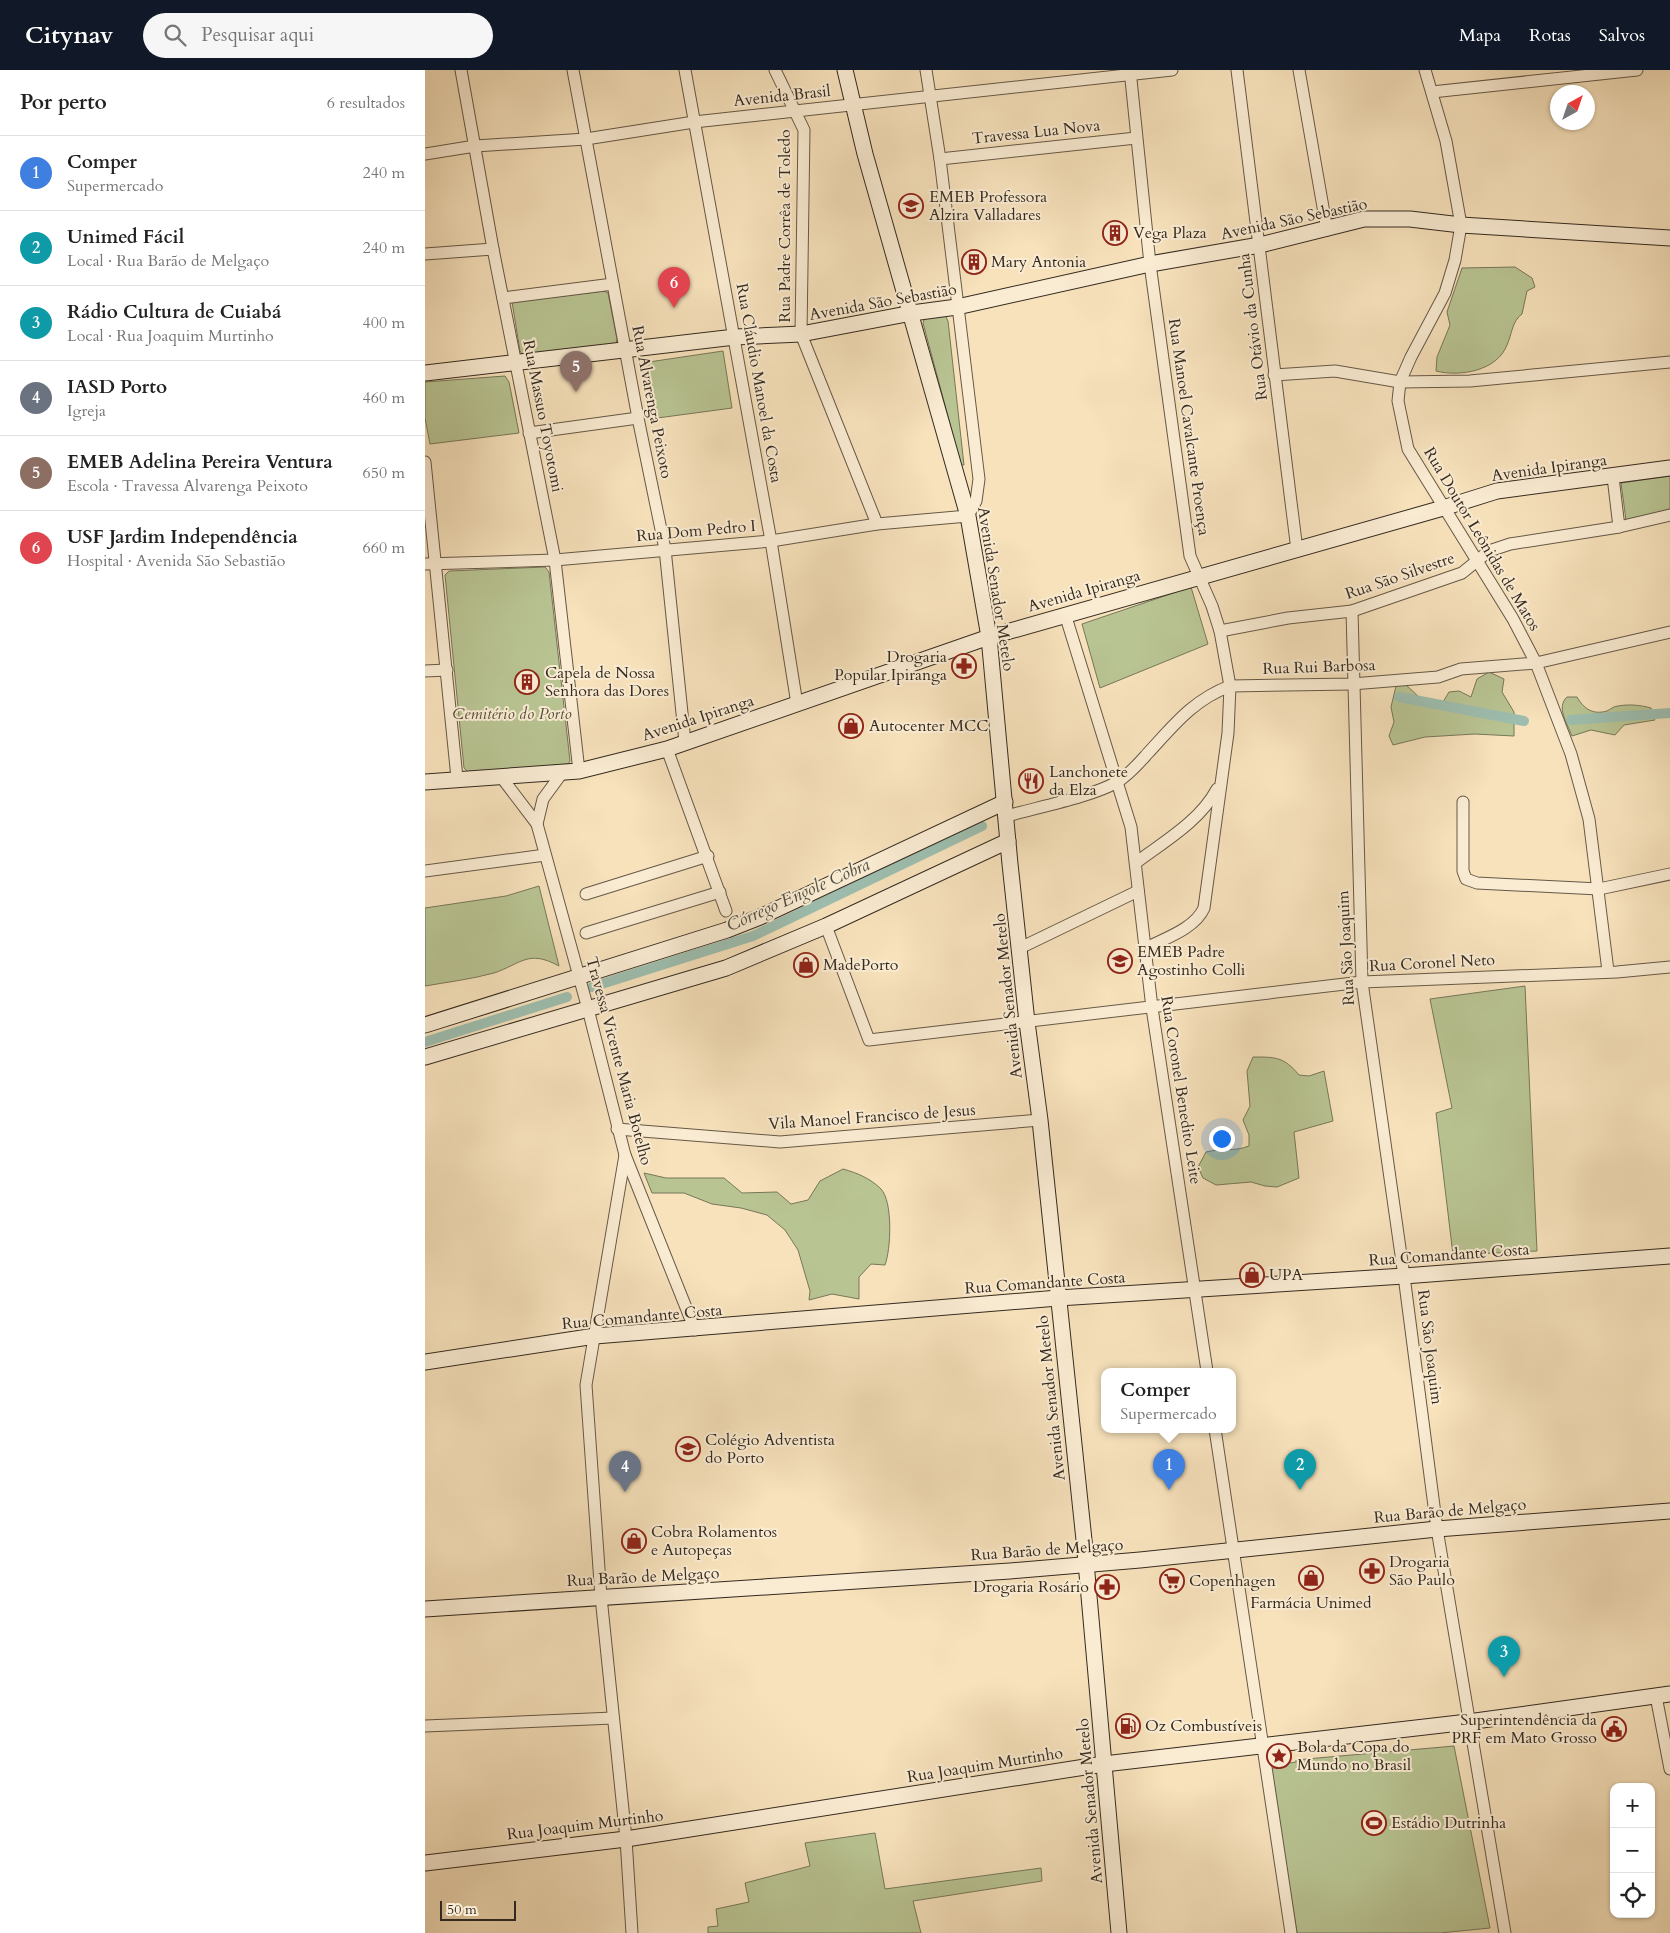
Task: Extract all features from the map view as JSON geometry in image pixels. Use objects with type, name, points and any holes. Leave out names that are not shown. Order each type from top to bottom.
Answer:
[{"type":"street","name":"Rua Massuo Toyotomi","points":[[461,70],[515,364],[555,560],[579,771]]},
{"type":"street","name":"Rua Alvarenga Peixoto","points":[[573,70],[638,418],[665,550],[685,742]]},
{"type":"street","name":"Rua Cláudio Manoel da Costa","points":[[685,70],[771,541],[797,704]]},
{"type":"street","name":"Rua Padre Corrêa de Toledo","points":[[775,70],[797,112],[804,130],[801,334],[877,524]]},
{"type":"street","name":"Avenida Senador Metelo","points":[[845,70],[865,154],[912,313],[968,516],[989,637],[1008,841],[1027,1022],[1040,1120],[1086,1565],[1119,1933]]},
{"type":"street","points":[[926,70],[940,159],[979,479],[976,501],[968,516]]},
{"type":"street","name":"Avenida Brasil","points":[[425,154],[475,146],[586,138],[695,122],[797,112],[1131,72],[1172,70]]},
{"type":"street","name":"Rua Otávio da Cunha","points":[[1237,70],[1297,550]]},
{"type":"street","points":[[1299,70],[1327,230]]},
{"type":"street","name":"Rua Doutor Leônidas de Matos","points":[[1425,70],[1446,141],[1461,225],[1455,260],[1445,293],[1400,382],[1398,401],[1408,449],[1476,562],[1513,619],[1537,662],[1573,763],[1589,819],[1608,971]]},
{"type":"street","points":[[1432,92],[1637,70]]},
{"type":"street","name":"Rua Manoel Cavalcante Proença","points":[[1131,72],[1136,138],[1150,264],[1190,556],[1212,606],[1220,632],[1230,686],[1228,733],[1201,914],[1190,924],[1144,949]]},
{"type":"street","name":"Travessa Lua Nova","points":[[940,159],[1136,138]]},
{"type":"street","name":"Avenida São Sebastião","points":[[425,373],[735,338],[801,334],[912,313],[957,307],[1150,264],[1260,245],[1327,230],[1364,219],[1410,219],[1461,225],[1670,238]]},
{"type":"street","points":[[425,254],[493,249]]},
{"type":"street","points":[[503,298],[613,284]]},
{"type":"street","points":[[1274,374],[1335,371],[1400,382],[1470,381],[1670,362]]},
{"type":"street","points":[[529,433],[638,418]]},
{"type":"street","points":[[425,462],[431,564],[447,670],[457,778]]},
{"type":"street","name":"Avenida Ipiranga","points":[[425,782],[457,778],[502,778],[579,771],[667,749],[989,637],[1497,491],[1670,468]]},
{"type":"street","points":[[1613,477],[1619,527]]},
{"type":"street","name":"Rua São Silvestre","points":[[1220,632],[1288,618],[1352,611],[1462,573],[1489,551],[1510,544],[1619,527],[1670,515]]},
{"type":"street","name":"Rua Dom Pedro I","points":[[431,564],[555,560],[771,541],[877,524],[968,516]]},
{"type":"street","name":"Rua São Joaquim","points":[[1352,611],[1352,684],[1362,982],[1404,1276],[1437,1529],[1505,1933]]},
{"type":"street","name":"Rua Coronel Benedito Leite","points":[[1065,614],[1131,827],[1137,862],[1144,949],[1152,1008],[1207,1368]]},
{"type":"street","name":"Rua Rui Barbosa","points":[[1006,809],[1082,795],[1117,782],[1133,769],[1195,704],[1211,693],[1230,686],[1352,684],[1438,677],[1461,669],[1537,662],[1670,632]]},
{"type":"street","points":[[425,671],[447,670]]},
{"type":"street","points":[[667,749],[726,911]]},
{"type":"street","name":"Travessa Vicente Maria Botelho","points":[[537,824],[543,799],[563,773]]},
{"type":"street","name":"Travessa Vicente Maria Botelho","points":[[502,778],[537,824],[588,1009],[625,1155],[695,1330]]},
{"type":"street","name":"Rua Manoel Cavalcante Proença","points":[[1137,862],[1193,820],[1211,801],[1220,783]]},
{"type":"street","points":[[1463,802],[1461,856],[1466,879],[1477,883],[1599,889],[1670,874]]},
{"type":"street","points":[[425,1025],[727,930],[1006,809]]},
{"type":"street","points":[[425,1057],[726,968],[826,926],[1008,841]]},
{"type":"street","points":[[425,871],[545,855]]},
{"type":"street","points":[[586,894],[707,856]]},
{"type":"street","points":[[586,933],[720,892]]},
{"type":"street","points":[[1020,948],[1139,892]]},
{"type":"street","name":"Rua Coronel Neto","points":[[826,926],[869,1040],[1362,982],[1670,967]]},
{"type":"street","name":"Vila Manoel Francisco de Jesus","points":[[617,1129],[779,1142],[1040,1120]]},
{"type":"street","points":[[625,1155],[586,1385],[601,1597],[626,1839],[632,1933]]},
{"type":"street","name":"Rua Comandante Costa","points":[[425,1362],[595,1336],[695,1330],[1058,1298],[1404,1276],[1670,1256]]},
{"type":"street","points":[[1216,1433],[1261,1745],[1291,1933]]},
{"type":"street","name":"Rua Barão de Melgaço","points":[[425,1609],[1086,1565],[1437,1529],[1670,1511]]},
{"type":"street","points":[[1663,1695],[1670,1769]]},
{"type":"street","name":"Rua Joaquim Murtinho","points":[[425,1863],[626,1839],[1104,1764],[1468,1722],[1663,1695]]},
{"type":"street","points":[[425,1726],[613,1718]]},
{"type":"green space","points":[[1515,267],[1532,278],[1535,287],[1527,291],[1522,314],[1514,324],[1502,354],[1495,361],[1477,370],[1456,373],[1436,371],[1437,357],[1450,325],[1447,312],[1462,268]]},
{"type":"green space","points":[[604,291],[608,293],[617,339],[616,344],[523,355],[520,351],[512,302]]},
{"type":"green space","points":[[945,315],[948,321],[964,465],[961,465],[923,323],[925,317]]},
{"type":"green space","points":[[723,351],[732,408],[650,419],[642,363]]},
{"type":"green space","points":[[505,376],[509,382],[519,433],[430,444],[425,418],[425,382]]},
{"type":"green space","points":[[1670,476],[1670,510],[1626,520],[1621,483]]},
{"type":"green space","name":"Cemitério do Porto","points":[[545,567],[549,572],[570,761],[568,764],[468,772],[464,768],[445,575],[449,571]]},
{"type":"green space","points":[[1191,587],[1208,644],[1100,688],[1082,624]]},
{"type":"green space","points":[[1489,672],[1504,679],[1502,692],[1514,712],[1514,736],[1475,734],[1425,737],[1393,745],[1389,736],[1394,722],[1391,707],[1396,686],[1405,684],[1420,698],[1443,702],[1449,692],[1459,691],[1471,697],[1477,679]]},
{"type":"green space","points":[[1567,697],[1577,697],[1586,708],[1597,712],[1626,705],[1651,708],[1655,720],[1624,725],[1615,735],[1591,730],[1572,736],[1562,710],[1562,705]]},
{"type":"green space","points":[[539,886],[559,966],[548,961],[532,958],[494,973],[425,986],[425,908],[506,896]]},
{"type":"green space","points":[[1525,986],[1537,1251],[1453,1255],[1436,1113],[1452,1108],[1430,999]]},
{"type":"green space","points":[[1253,1057],[1279,1059],[1294,1069],[1299,1075],[1309,1076],[1324,1071],[1333,1121],[1294,1132],[1299,1178],[1277,1187],[1251,1182],[1216,1185],[1203,1178],[1198,1167],[1206,1152],[1249,1146],[1249,1135],[1243,1120],[1250,1106],[1247,1071]]},
{"type":"green space","points":[[843,1169],[863,1176],[881,1189],[888,1204],[890,1237],[885,1265],[871,1264],[859,1277],[859,1299],[832,1294],[809,1300],[810,1291],[798,1250],[785,1230],[767,1215],[741,1208],[712,1204],[684,1193],[652,1193],[644,1173],[666,1178],[724,1178],[742,1193],[777,1192],[791,1204],[808,1200],[820,1181]]},
{"type":"green space","name":"Estádio Dutrinha","points":[[1454,1746],[1490,1928],[1440,1933],[1297,1933],[1271,1771],[1276,1765],[1296,1762],[1296,1760]]},
{"type":"green space","points":[[875,1833],[885,1889],[1041,1868],[1042,1881],[913,1901],[921,1933],[708,1933],[708,1927],[718,1926],[716,1909],[749,1902],[745,1883],[810,1866],[805,1843]]},
{"type":"waterway","name":"Córrego Engole Cobra","points":[[1399,697],[1524,721]]},
{"type":"waterway","name":"Córrego Engole Cobra","points":[[1571,720],[1670,713]]},
{"type":"waterway","name":"Córrego Engole Cobra","points":[[592,987],[753,936],[982,826]]},
{"type":"waterway","name":"Córrego Engole Cobra","points":[[425,1042],[567,997]]},
{"type":"place","name":"EMEB Professora Alzira Valladares","points":[[911,206]]},
{"type":"place","name":"Vega Plaza","points":[[1115,233]]},
{"type":"place","name":"Mary Antonia","points":[[974,262]]},
{"type":"place","name":"USF Jardim Independência","points":[[674,308]]},
{"type":"place","name":"EMEB Adelina Pereira Ventura","points":[[576,392]]},
{"type":"place","name":"Drogaria Popular Ipiranga","points":[[964,666]]},
{"type":"place","name":"Capela de Nossa Senhora das Dores","points":[[527,682]]},
{"type":"place","name":"Autocenter MCC","points":[[851,726]]},
{"type":"place","name":"Lanchonete da Elza","points":[[1031,781]]},
{"type":"place","name":"EMEB Padre Agostinho Colli","points":[[1120,961]]},
{"type":"place","name":"MadePorto","points":[[806,965]]},
{"type":"place","name":"UPA","points":[[1252,1275]]},
{"type":"place","name":"Colégio Adventista do Porto","points":[[688,1449]]},
{"type":"place","name":"Comper","points":[[1169,1490]]},
{"type":"place","name":"Unimed Fácil","points":[[1300,1490]]},
{"type":"place","name":"IASD Porto","points":[[625,1492]]},
{"type":"place","name":"Cobra Rolamentos e Autopeças","points":[[634,1541]]},
{"type":"place","name":"Drogaria São Paulo","points":[[1372,1571]]},
{"type":"place","name":"Farmácia Unimed","points":[[1311,1578]]},
{"type":"place","name":"Copenhagen","points":[[1172,1581]]},
{"type":"place","name":"Drogaria Rosário","points":[[1107,1587]]},
{"type":"place","name":"Rádio Cultura de Cuiabá","points":[[1504,1677]]},
{"type":"place","name":"Oz Combustíveis","points":[[1128,1726]]},
{"type":"place","name":"Superintendência da PRF em Mato Grosso","points":[[1614,1729]]},
{"type":"place","name":"Bola da Copa do Mundo no Brasil","points":[[1279,1756]]},
{"type":"place","name":"Estádio Dutrinha","points":[[1374,1823]]}]
